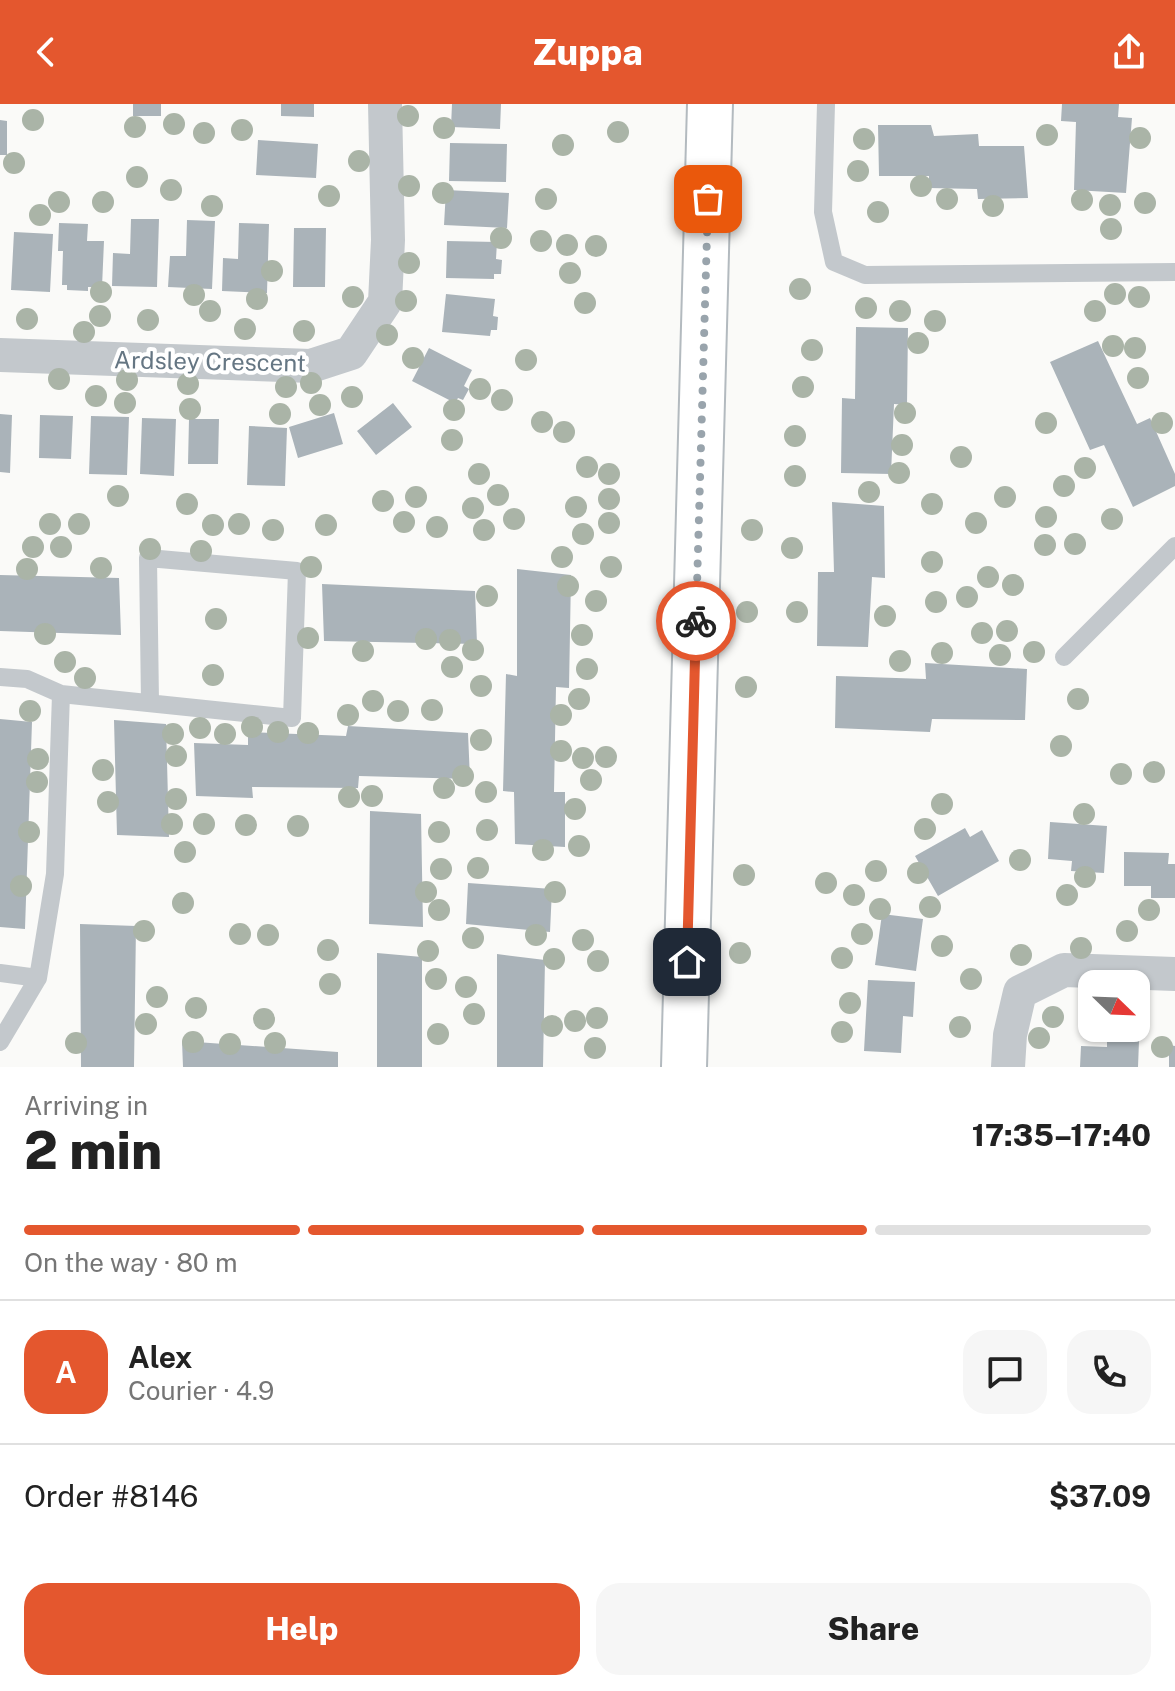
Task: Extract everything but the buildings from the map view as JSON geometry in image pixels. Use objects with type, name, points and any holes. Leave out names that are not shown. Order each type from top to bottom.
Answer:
[{"type":"main road","points":[[684,1067],[710,104]]},
{"type":"street","name":"Ardsley Crescent","points":[[0,355],[311,366],[351,353],[385,302],[388,240],[385,104]]},
{"type":"street","points":[[1008,1067],[1010,1035],[1020,992],[1064,970],[1175,974]]},
{"type":"lane","points":[[826,104],[823,212],[834,262],[865,275],[1175,272]]},
{"type":"lane","points":[[1064,657],[1175,546]]},
{"type":"lane","points":[[0,677],[27,679],[61,694],[292,718],[297,571],[148,558],[150,702]]},
{"type":"lane","points":[[0,1042],[38,978],[55,874],[61,694]]},
{"type":"lane","points":[[0,973],[38,978]]},
{"type":"way so far","points":[[696,621],[708,199]]},
{"type":"route","points":[[687,962],[696,621]]}]
